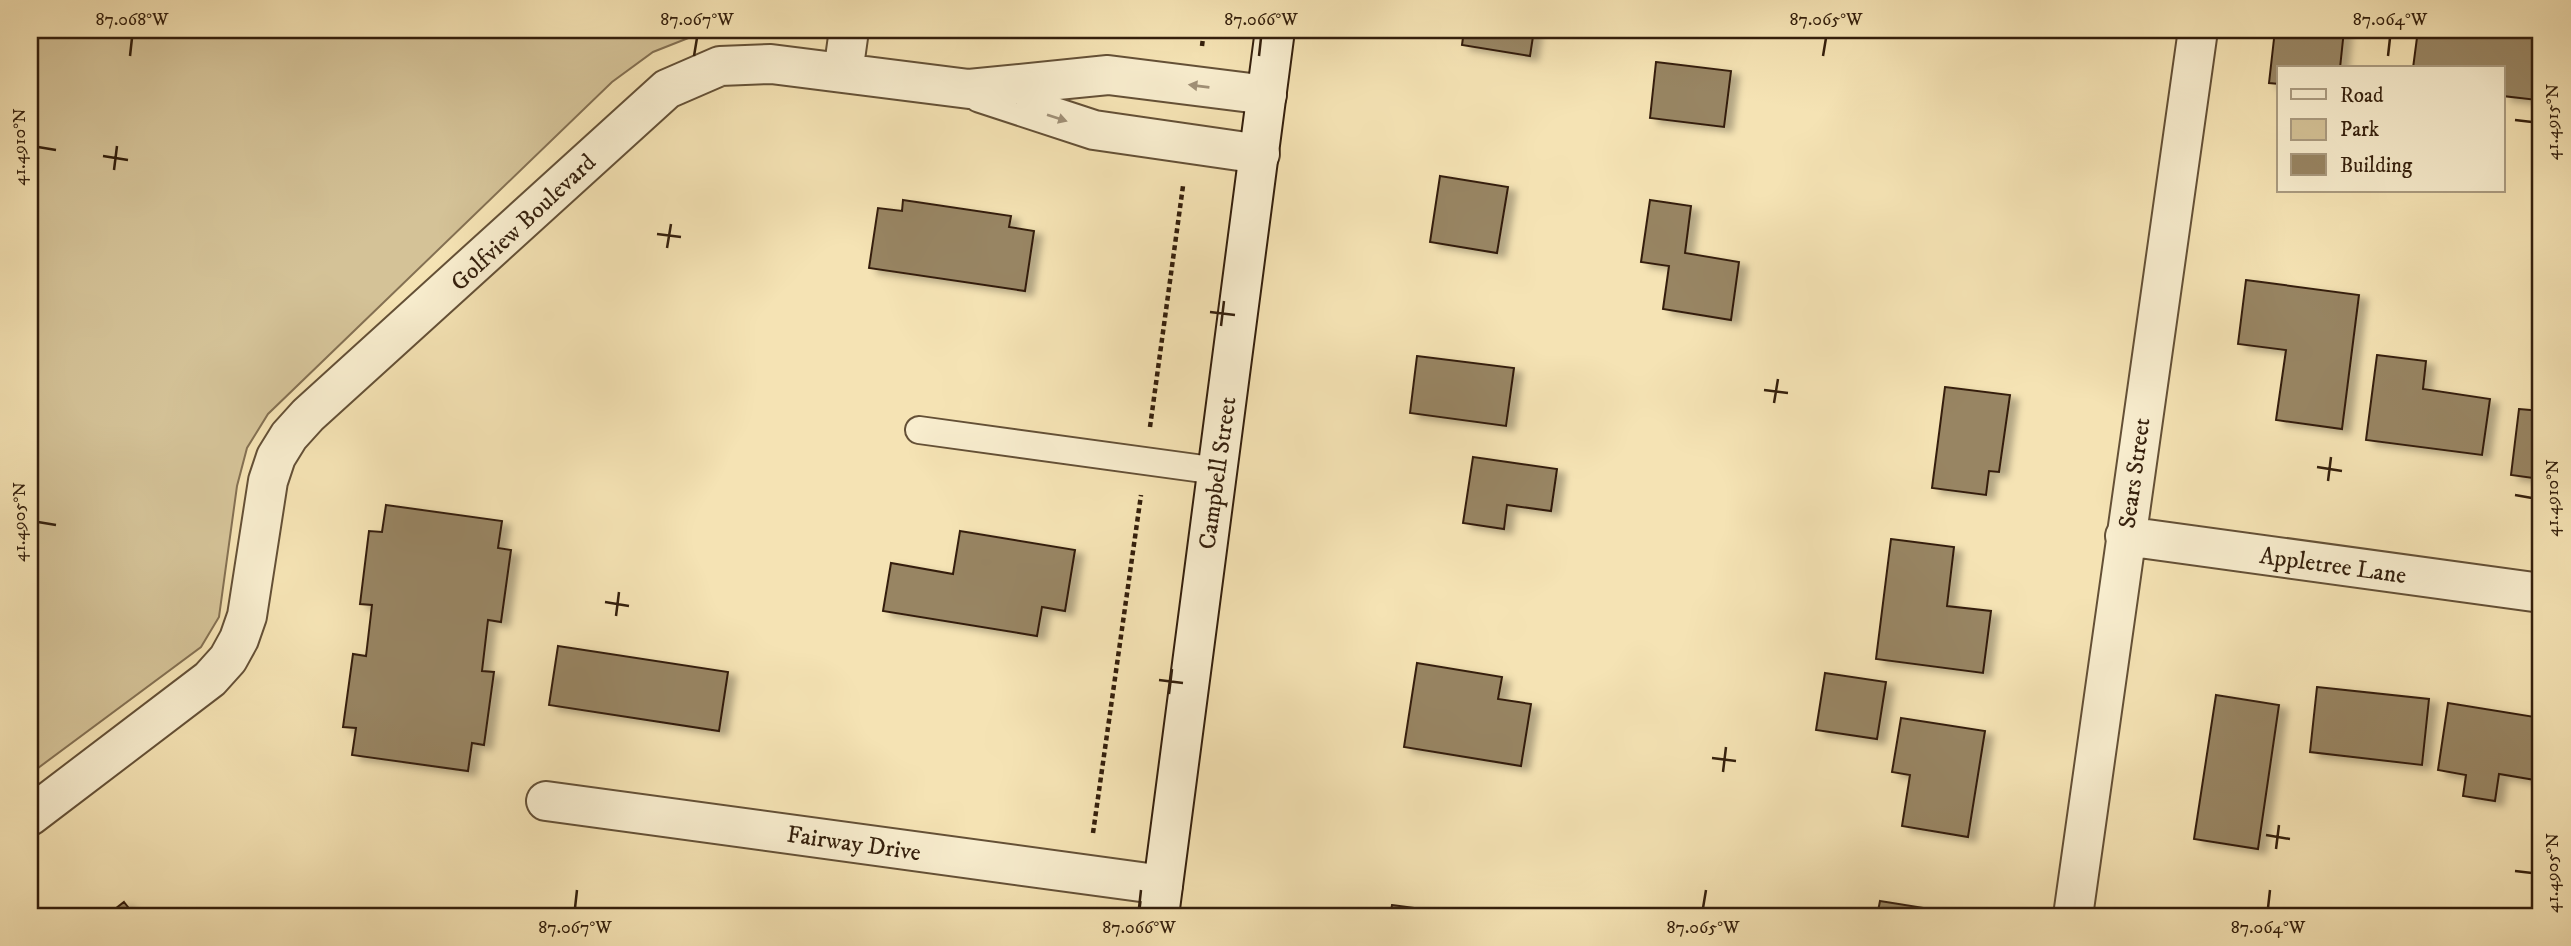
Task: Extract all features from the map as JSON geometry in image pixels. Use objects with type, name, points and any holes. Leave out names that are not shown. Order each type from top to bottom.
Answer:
[{"type":"street","points":[[843,73],[849,30]]},
{"type":"street","name":"Campbell Street","points":[[1161,900],[1275,30]]},
{"type":"street","name":"Sears Street","points":[[2073,916],[2198,30]]},
{"type":"street","name":"Golfview Boulevard","points":[[30,816],[211,679],[228,659],[247,616],[268,481],[276,457],[289,436],[308,415],[667,89],[720,66],[771,64],[969,89],[1108,75],[1267,95]]},
{"type":"street","points":[[969,89],[1094,130],[1260,154]]},
{"type":"street","name":"Appletree Lane","points":[[2125,536],[2541,593]]},
{"type":"street","name":"Fairway Drive","points":[[546,801],[1161,900]]},
{"type":"lane","points":[[919,430],[1218,471]]},
{"type":"green space","points":[[30,30],[727,30],[701,33],[653,52],[612,82],[268,414],[247,448],[237,486],[219,617],[201,647],[30,774]]},
{"type":"building","points":[[1464,30],[1534,30],[1530,56],[1462,45]]},
{"type":"building","points":[[2275,30],[2344,30],[2340,66],[2277,66],[2277,84],[2269,83]]},
{"type":"building","points":[[2418,30],[2495,30],[2541,36],[2541,71],[2537,100],[2504,96],[2504,66],[2413,66]]},
{"type":"building","points":[[1656,62],[1731,71],[1724,127],[1650,118]]},
{"type":"building","points":[[1440,176],[1508,187],[1497,253],[1430,242]]},
{"type":"building","points":[[903,200],[1011,216],[1009,227],[1034,231],[1025,291],[869,268],[878,208],[902,211]]},
{"type":"building","points":[[1650,200],[1691,206],[1685,253],[1739,262],[1731,320],[1663,309],[1669,266],[1641,262]]},
{"type":"building","points":[[2246,280],[2359,295],[2342,429],[2276,420],[2286,350],[2238,344]]},
{"type":"building","points":[[2377,355],[2426,361],[2423,389],[2490,399],[2482,455],[2366,440]]},
{"type":"building","points":[[1417,356],[1514,368],[1506,426],[1410,413]]},
{"type":"building","points":[[1945,387],[2010,395],[1999,472],[1989,471],[1986,495],[1932,488]]},
{"type":"building","points":[[2519,409],[2541,411],[2541,479],[2511,475]]},
{"type":"building","points":[[1473,457],[1557,469],[1551,511],[1507,505],[1504,529],[1463,523]]},
{"type":"building","points":[[386,505],[502,521],[498,548],[511,550],[501,622],[488,620],[482,671],[494,672],[484,745],[472,743],[468,771],[352,755],[356,728],[343,727],[353,654],[366,656],[372,605],[360,604],[369,531],[382,532]]},
{"type":"building","points":[[960,531],[1075,550],[1065,611],[1042,607],[1037,636],[883,611],[891,563],[953,574]]},
{"type":"building","points":[[1891,539],[1954,547],[1947,606],[1991,611],[1983,673],[1876,659]]},
{"type":"building","points":[[558,646],[728,672],[719,731],[549,705]]},
{"type":"building","points":[[1417,663],[1502,677],[1498,699],[1531,704],[1521,766],[1404,747]]},
{"type":"building","points":[[1825,673],[1886,682],[1877,739],[1816,730]]},
{"type":"building","points":[[2317,687],[2429,699],[2422,765],[2310,752]]},
{"type":"building","points":[[2216,695],[2279,705],[2258,849],[2194,839]]},
{"type":"building","points":[[2448,703],[2541,718],[2541,781],[2499,774],[2495,801],[2463,796],[2466,775],[2438,770]]},
{"type":"building","points":[[1901,718],[1985,731],[1968,837],[1902,826],[1910,775],[1892,772]]},
{"type":"building","points":[[1880,901],[1949,912],[1949,916],[1877,916]]},
{"type":"building","points":[[124,902],[135,916],[106,916]]},
{"type":"building","points":[[1392,905],[1430,910],[1429,916],[1390,916]]}]
